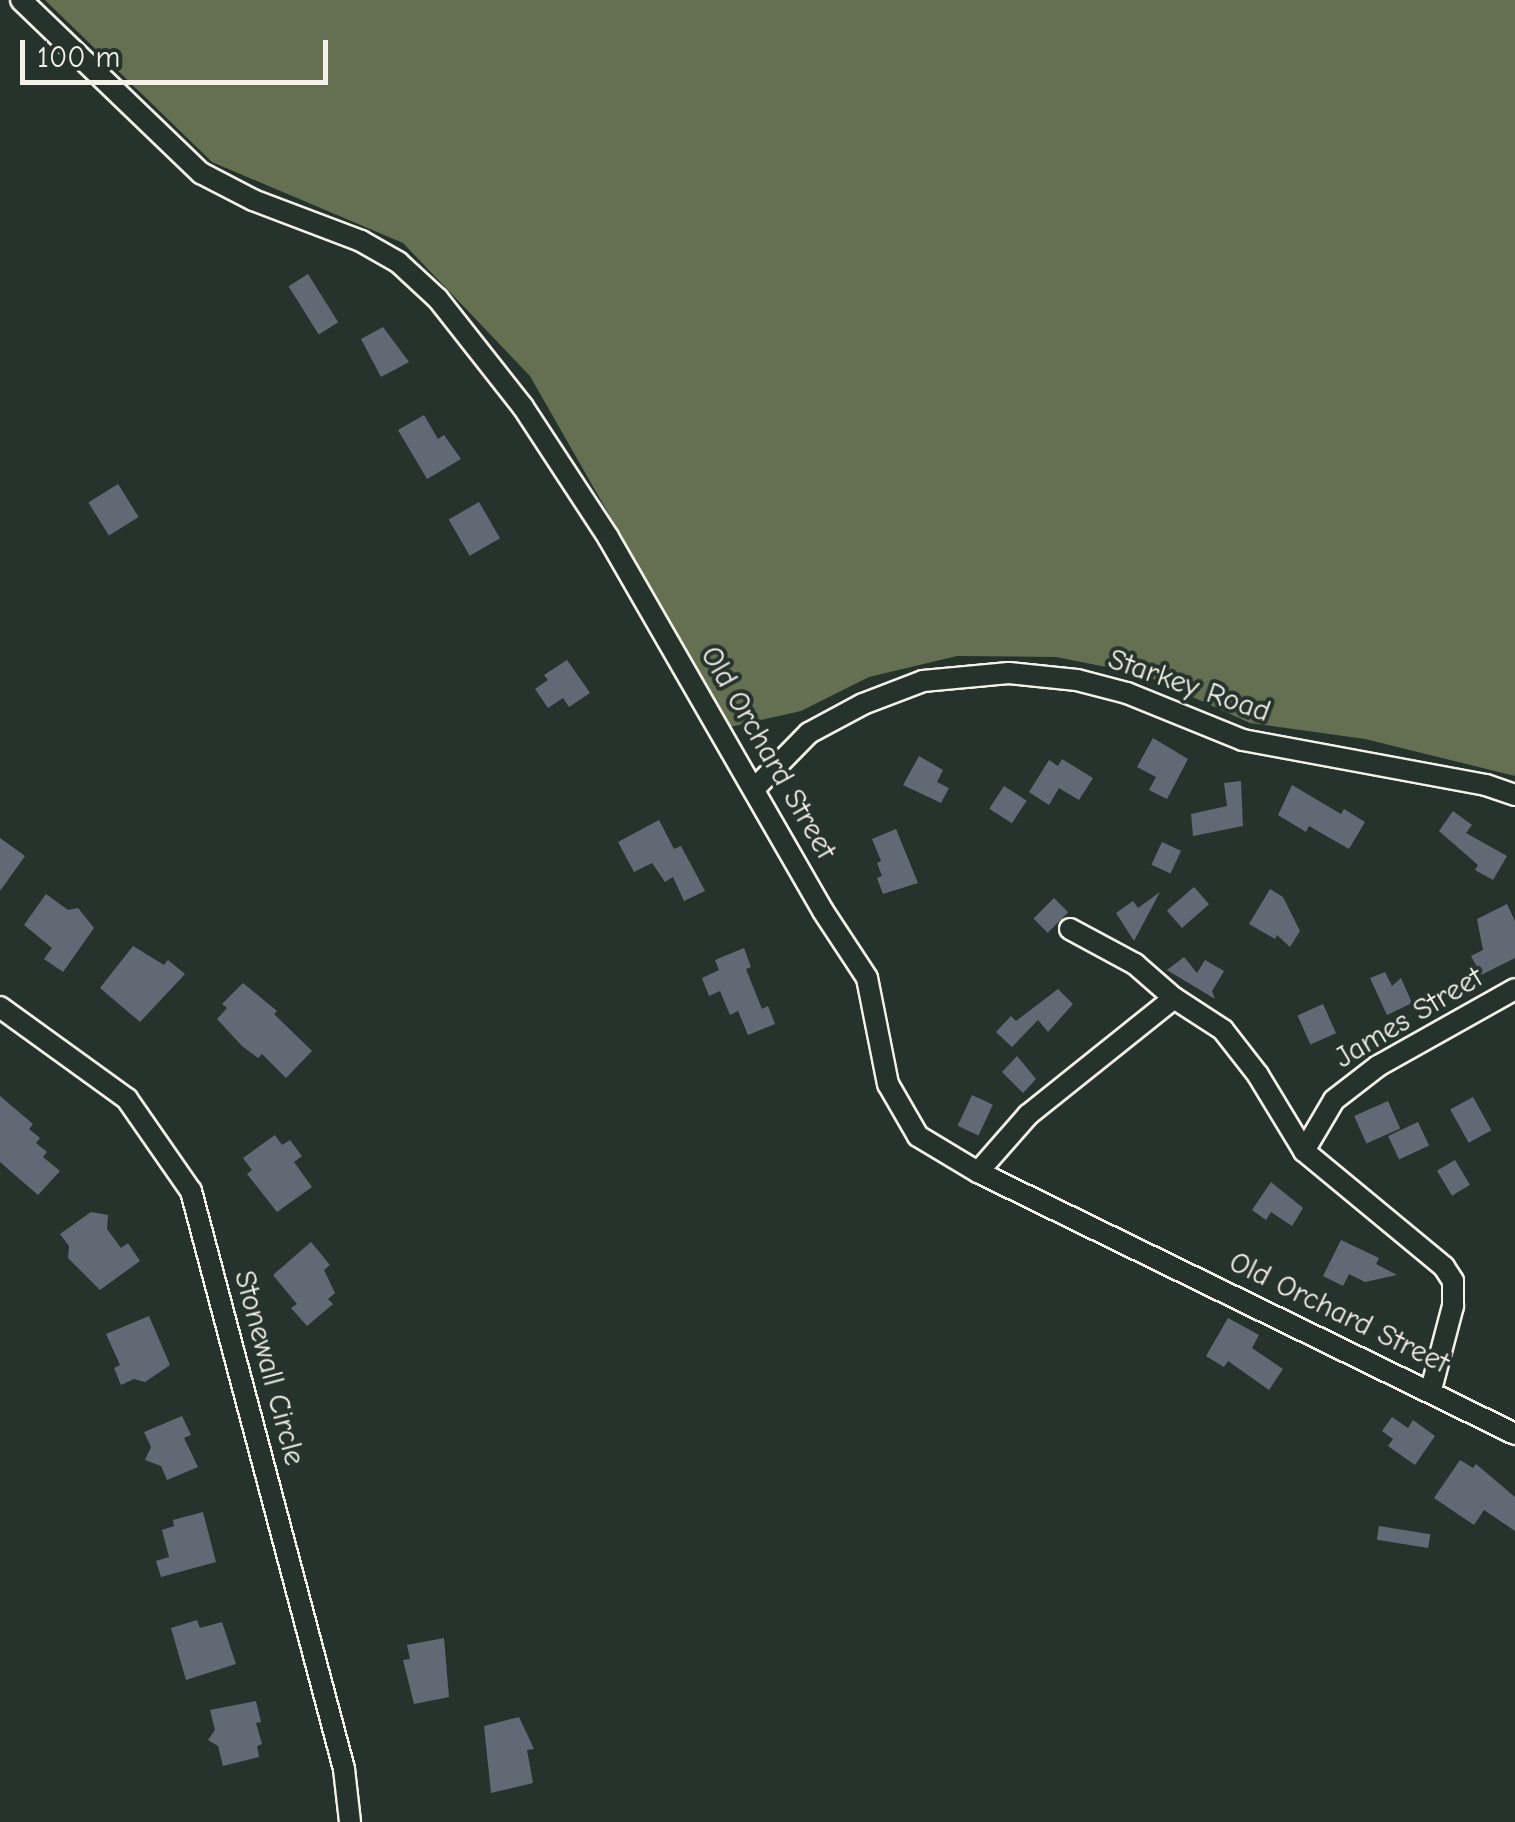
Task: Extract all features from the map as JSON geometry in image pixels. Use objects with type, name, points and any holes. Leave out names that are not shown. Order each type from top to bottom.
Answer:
[{"type":"street","name":"Old Orchard Street","points":[[21,0],[201,173],[253,200],[362,241],[398,262],[438,299],[545,439],[608,537],[822,910],[867,978],[888,1084],[918,1136],[978,1172],[1515,1434]]},
{"type":"street","name":"Starkey Road","points":[[755,788],[809,733],[862,704],[924,681],[1009,673],[1077,680],[1127,693],[1243,740],[1486,785],[1515,794]]},
{"type":"street","points":[[1070,929],[1134,964],[1174,998],[1223,1030],[1258,1075],[1304,1151],[1444,1267],[1452,1281],[1454,1306],[1431,1390]]},
{"type":"street","name":"James Street","points":[[1304,1151],[1334,1100],[1378,1066],[1515,989]]},
{"type":"street","points":[[978,1172],[1028,1116],[1174,998]]},
{"type":"street","name":"Stonewall Circle","points":[[0,1007],[126,1099],[190,1191],[344,1770],[350,1822]]},
{"type":"green space","points":[[45,0],[1515,0],[1515,776],[1365,739],[1250,723],[1142,674],[1056,657],[957,656],[869,677],[801,711],[730,727],[530,376],[403,243],[212,162]]},
{"type":"building","points":[[308,274],[338,322],[319,335],[288,286]]},
{"type":"building","points":[[383,327],[409,362],[381,377],[361,339]]},
{"type":"building","points":[[424,415],[438,439],[444,435],[461,459],[427,479],[398,430]]},
{"type":"building","points":[[118,484],[139,517],[109,536],[88,503]]},
{"type":"building","points":[[479,502],[500,538],[470,556],[449,520]]},
{"type":"building","points":[[567,660],[590,693],[569,707],[563,698],[548,708],[535,689],[548,680],[544,675]]},
{"type":"building","points":[[1153,738],[1188,759],[1167,799],[1149,790],[1156,777],[1137,767]]},
{"type":"building","points":[[919,756],[943,770],[937,782],[949,788],[941,803],[903,785]]},
{"type":"building","points":[[1062,759],[1093,778],[1079,800],[1059,788],[1049,805],[1029,792],[1049,760],[1058,766]]},
{"type":"building","points":[[1241,781],[1243,826],[1193,836],[1191,814],[1227,806],[1224,783]]},
{"type":"building","points":[[1292,785],[1341,814],[1344,809],[1365,822],[1349,849],[1309,826],[1306,832],[1278,815]]},
{"type":"building","points":[[1004,786],[1027,801],[1012,823],[989,809]]},
{"type":"building","points":[[1453,811],[1472,825],[1466,833],[1507,856],[1493,880],[1475,870],[1478,865],[1439,831]]},
{"type":"building","points":[[659,820],[674,849],[681,846],[705,891],[684,901],[673,877],[665,882],[652,863],[634,872],[618,842]]},
{"type":"building","points":[[896,829],[918,883],[883,894],[877,878],[882,876],[877,863],[881,861],[872,839]]},
{"type":"building","points":[[0,838],[25,856],[0,891]]},
{"type":"building","points":[[1162,842],[1181,851],[1170,874],[1151,865]]},
{"type":"building","points":[[1194,887],[1209,904],[1182,928],[1167,911]]},
{"type":"building","points":[[1270,889],[1283,897],[1300,931],[1290,947],[1277,935],[1275,939],[1249,924]]},
{"type":"building","points":[[1160,892],[1134,941],[1116,913],[1133,901],[1138,908]]},
{"type":"building","points":[[46,894],[68,910],[78,908],[94,928],[63,972],[44,959],[52,948],[24,925]]},
{"type":"building","points":[[1054,898],[1068,912],[1048,933],[1033,919]]},
{"type":"building","points":[[1507,904],[1515,921],[1515,958],[1481,975],[1471,956],[1483,950],[1477,919]]},
{"type":"building","points":[[133,946],[164,965],[168,960],[185,974],[140,1022],[100,988]]},
{"type":"building","points":[[744,948],[751,967],[746,969],[762,1009],[768,1006],[775,1024],[748,1035],[738,1011],[730,1015],[720,991],[709,996],[702,978],[719,970],[715,960]]},
{"type":"building","points":[[1184,957],[1197,973],[1205,960],[1224,971],[1212,991],[1215,999],[1167,970]]},
{"type":"building","points":[[1385,972],[1392,986],[1401,978],[1412,1003],[1387,1015],[1370,978]]},
{"type":"building","points":[[243,983],[277,1011],[274,1014],[312,1051],[286,1078],[262,1054],[258,1058],[242,1046],[217,1019],[227,1008],[222,1004]]},
{"type":"building","points":[[1058,989],[1073,1004],[1048,1032],[1038,1020],[1012,1047],[996,1032],[1011,1016],[1016,1021]]},
{"type":"building","points":[[1323,1004],[1336,1033],[1310,1045],[1297,1015]]},
{"type":"building","points":[[1017,1056],[1036,1079],[1023,1093],[1002,1072]]},
{"type":"building","points":[[972,1095],[993,1105],[978,1136],[958,1126]]},
{"type":"building","points":[[0,1096],[33,1124],[29,1129],[40,1138],[36,1143],[47,1152],[43,1157],[60,1171],[38,1195],[0,1162]]},
{"type":"building","points":[[1473,1097],[1491,1130],[1469,1143],[1450,1110]]},
{"type":"building","points":[[1388,1101],[1400,1128],[1366,1143],[1354,1116]]},
{"type":"building","points":[[1418,1122],[1429,1146],[1399,1160],[1388,1136]]},
{"type":"building","points":[[275,1135],[282,1145],[290,1140],[302,1156],[294,1162],[312,1187],[277,1212],[247,1174],[252,1170],[243,1158]]},
{"type":"building","points":[[1455,1160],[1470,1185],[1452,1196],[1437,1171]]},
{"type":"building","points":[[1271,1182],[1303,1208],[1292,1226],[1271,1212],[1266,1220],[1252,1210]]},
{"type":"building","points":[[91,1212],[108,1215],[107,1229],[121,1248],[128,1243],[140,1261],[100,1290],[68,1258],[69,1246],[60,1234]]},
{"type":"building","points":[[1341,1240],[1379,1258],[1376,1264],[1397,1275],[1365,1282],[1349,1274],[1343,1286],[1323,1276]]},
{"type":"building","points":[[311,1242],[330,1265],[324,1270],[335,1293],[328,1299],[333,1304],[307,1326],[291,1308],[297,1304],[273,1275]]},
{"type":"building","points":[[149,1316],[170,1365],[145,1382],[134,1379],[121,1385],[114,1368],[120,1365],[106,1334]]},
{"type":"building","points":[[1228,1318],[1259,1335],[1252,1348],[1283,1369],[1269,1390],[1228,1361],[1224,1367],[1206,1356]]},
{"type":"building","points":[[182,1416],[191,1435],[184,1438],[198,1467],[167,1480],[161,1466],[145,1460],[151,1447],[144,1432]]},
{"type":"building","points":[[1392,1417],[1408,1428],[1413,1420],[1435,1436],[1415,1465],[1388,1446],[1393,1439],[1382,1431]]},
{"type":"building","points":[[1460,1460],[1473,1468],[1476,1464],[1515,1497],[1515,1531],[1484,1510],[1474,1525],[1434,1498]]},
{"type":"building","points":[[203,1512],[216,1562],[161,1577],[156,1561],[169,1557],[162,1530],[174,1526],[173,1520]]},
{"type":"building","points":[[1379,1526],[1430,1534],[1428,1548],[1377,1540]]},
{"type":"building","points":[[197,1620],[200,1628],[222,1622],[236,1664],[186,1680],[171,1628]]},
{"type":"building","points":[[444,1638],[449,1697],[414,1704],[403,1660],[410,1659],[407,1645]]},
{"type":"building","points":[[256,1701],[261,1722],[256,1723],[262,1744],[257,1746],[259,1757],[223,1766],[218,1746],[208,1740],[215,1730],[210,1710]]},
{"type":"building","points":[[519,1717],[534,1749],[527,1750],[533,1783],[491,1793],[484,1726]]}]
